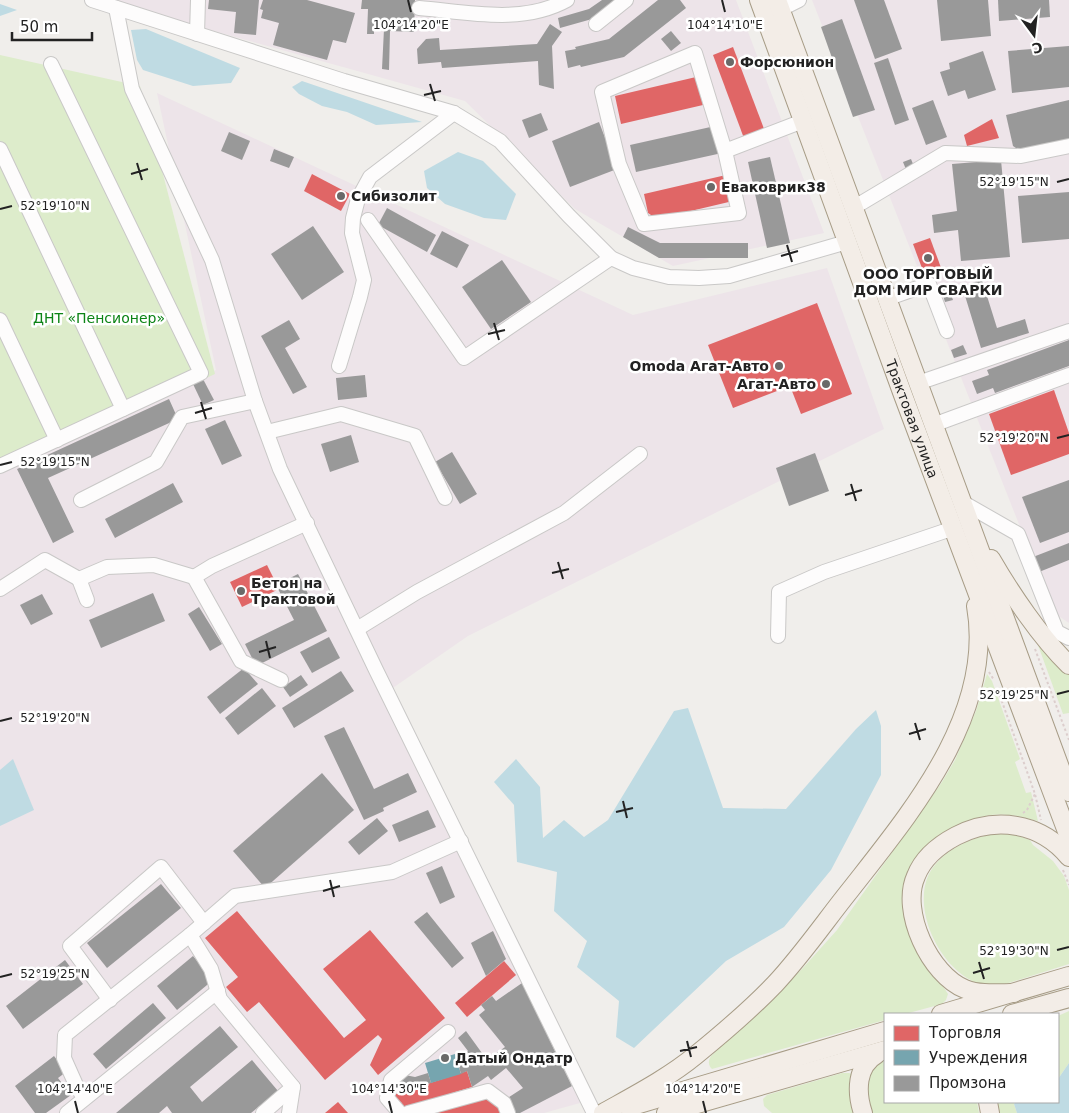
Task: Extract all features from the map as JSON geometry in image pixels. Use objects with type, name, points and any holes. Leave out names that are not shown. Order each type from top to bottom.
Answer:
[{"type":"main road","name":"Трактовая улица","points":[[759,0],[847,242],[1069,792]]},
{"type":"main road","name":"Трактовая улица","points":[[779,5],[962,502],[961,523],[968,567],[1069,837]]},
{"type":"main road","points":[[961,523],[1000,574],[1043,636],[1069,665]]},
{"type":"main road","points":[[603,1113],[646,1089],[694,1056],[775,984],[882,850],[919,798],[953,740],[966,708],[977,667],[978,618],[968,567]]},
{"type":"main road","points":[[1014,992],[985,993],[966,990],[958,986],[940,969],[925,948],[916,926],[912,892],[916,876],[920,867],[932,853],[948,841],[976,827],[993,824],[1015,825],[1036,831],[1055,842],[1069,857]]},
{"type":"main road","points":[[944,1013],[1069,976]]},
{"type":"main road","points":[[1016,1013],[1069,1000]]},
{"type":"main road","points":[[1043,1013],[1069,1000]]},
{"type":"main road","points":[[609,1113],[884,1031]]},
{"type":"main road","points":[[666,1113],[884,1050]]},
{"type":"main road","points":[[863,1113],[859,1093],[861,1072],[866,1062],[884,1050]]},
{"type":"lane","points":[[92,0],[344,81],[454,113],[500,141],[569,216],[611,258],[633,268],[669,277],[729,276],[847,242]]},
{"type":"lane","points":[[197,34],[198,0]]},
{"type":"lane","points":[[419,8],[511,15],[530,13],[567,0]]},
{"type":"lane","points":[[596,24],[626,0]]},
{"type":"lane","points":[[779,5],[799,0]]},
{"type":"lane","points":[[116,8],[132,89],[212,260],[255,401],[280,468],[376,670],[594,1113]]},
{"type":"lane","points":[[695,53],[725,151],[739,213],[644,224],[619,164],[602,92],[695,53]]},
{"type":"lane","points":[[0,466],[201,373],[51,64]]},
{"type":"lane","points":[[339,366],[364,280],[352,233],[352,218],[358,199],[370,177],[454,113]]},
{"type":"lane","points":[[725,151],[803,122]]},
{"type":"lane","points":[[853,208],[945,153],[1021,156],[1069,146]]},
{"type":"lane","points":[[0,149],[123,410]]},
{"type":"lane","points":[[368,220],[464,358],[611,258]]},
{"type":"lane","points":[[886,299],[929,284],[947,331]]},
{"type":"lane","points":[[0,320],[57,440]]},
{"type":"lane","points":[[918,383],[1069,331]]},
{"type":"lane","points":[[933,426],[1069,375]]},
{"type":"lane","points":[[81,500],[156,462],[182,418],[255,401]]},
{"type":"lane","points":[[267,432],[341,414],[415,436],[444,498]]},
{"type":"lane","points":[[357,629],[417,592],[564,512],[640,454]]},
{"type":"lane","points":[[962,502],[1018,534],[1057,632],[1069,638]]},
{"type":"lane","points":[[194,577],[212,566],[307,523]]},
{"type":"lane","points":[[778,636],[779,592],[824,572],[961,523]]},
{"type":"lane","points":[[0,589],[45,560],[79,579],[87,600]]},
{"type":"lane","points":[[79,579],[108,568],[154,565],[194,577],[241,661],[281,680]]},
{"type":"lane","points":[[84,1098],[64,1058],[65,1035],[204,924],[235,896],[392,872],[461,841]]},
{"type":"lane","points":[[110,1000],[70,946],[161,866],[204,924]]},
{"type":"lane","points":[[190,935],[211,969],[220,998],[294,1087]]},
{"type":"lane","points":[[67,1113],[218,990]]},
{"type":"lane","points":[[400,1113],[387,1098],[391,1080],[448,1032]]},
{"type":"lane","points":[[263,1113],[294,1087]]},
{"type":"lane","points":[[289,1113],[294,1087]]},
{"type":"lane","points":[[408,1113],[488,1091],[504,1103],[508,1113]]},
{"type":"path","points":[[1032,642],[1069,740]]},
{"type":"path","points":[[989,672],[994,679],[1035,794],[1042,822]]},
{"type":"path","points":[[1017,816],[1027,810],[1035,794]]},
{"type":"shaded area","points":[[102,0],[736,0],[824,233],[673,266],[575,209],[465,101]]},
{"type":"shaded area","points":[[812,0],[1069,0],[1069,623],[1054,613]]},
{"type":"shaded area","points":[[157,93],[633,315],[827,268],[884,429],[468,636],[384,694],[587,1101],[544,1113],[0,1113],[0,468],[216,370]]},
{"type":"green space","name":"ДНТ «Пенсионер»","points":[[0,55],[140,86],[215,374],[0,472]]},
{"type":"green space","points":[[1034,634],[1058,665],[1069,675],[1069,713],[1063,714]]},
{"type":"green space","points":[[987,674],[992,681],[1020,759],[1015,762],[1026,793],[1031,792],[1038,821],[1012,815],[979,817],[967,822],[945,837],[915,865],[928,963],[948,994],[946,1000],[942,1004],[909,1013],[884,1013],[884,1020],[712,1069],[709,1063],[711,1056],[802,969],[837,930],[942,782],[955,760],[976,711]]},
{"type":"green space","points":[[994,834],[1013,834],[1030,840],[1033,845],[1053,861],[1064,876],[1069,890],[1069,964],[999,986],[982,984],[966,977],[951,964],[939,949],[930,931],[925,912],[924,893],[928,876],[940,859],[965,842]]},
{"type":"green space","points":[[1069,1011],[1069,1063],[1059,1078],[1059,1016]]},
{"type":"green space","points":[[884,1059],[884,1103],[977,1103],[979,1113],[870,1113],[865,1080],[877,1062]]},
{"type":"green space","points":[[842,1073],[853,1075],[856,1113],[772,1113],[764,1106],[763,1099],[767,1095]]},
{"type":"green space","points":[[996,1103],[1015,1103],[1017,1113],[998,1113]]},
{"type":"water","points":[[0,4],[17,10],[0,16]]},
{"type":"water","points":[[146,29],[240,68],[231,83],[193,86],[143,70],[137,60],[131,30]]},
{"type":"water","points":[[302,81],[422,122],[376,125],[347,112],[322,106],[299,94],[292,87]]},
{"type":"water","points":[[458,152],[483,161],[516,194],[506,220],[484,218],[445,204],[427,188],[424,171]]},
{"type":"water","points":[[688,708],[723,808],[786,809],[856,729],[876,710],[881,726],[881,775],[831,870],[784,927],[726,961],[634,1048],[616,1037],[619,1001],[577,967],[587,941],[554,911],[557,872],[517,862],[514,805],[494,782],[516,759],[540,787],[543,838],[564,820],[584,837],[608,820],[674,711]]},
{"type":"water","points":[[13,759],[34,810],[0,826],[0,770]]},
{"type":"water","points":[[1069,1063],[1069,1113],[1017,1113],[1015,1103],[1059,1103],[1059,1078]]},
{"type":"building: Торговля","points":[[733,47],[766,134],[745,141],[713,55]]},
{"type":"building: Торговля","points":[[696,77],[703,105],[621,124],[615,96]]},
{"type":"building: Торговля","points":[[992,119],[999,138],[967,146],[964,135]]},
{"type":"building: Торговля","points":[[312,174],[350,194],[341,211],[304,191]]},
{"type":"building: Торговля","points":[[726,175],[733,201],[657,219],[648,213],[644,194]]},
{"type":"building: Торговля","name":"ООО ТОРГОВЫЙ ДОМ МИР СВАРКИ","points":[[930,238],[943,273],[926,279],[913,244]]},
{"type":"building: Торговля","name":"Omoda Агат-Авто","points":[[817,303],[852,394],[801,414],[790,386],[733,408],[708,345]]},
{"type":"building: Торговля","points":[[1054,390],[1069,433],[1069,454],[1011,475],[989,414]]},
{"type":"building: Торговля","points":[[267,565],[279,589],[242,607],[230,582]]},
{"type":"building: Торговля","points":[[237,911],[344,1038],[366,1020],[323,969],[370,930],[445,1018],[378,1075],[370,1065],[382,1039],[378,1035],[325,1080],[259,1002],[247,1012],[226,987],[238,977],[205,938]]},
{"type":"building: Торговля","points":[[504,961],[516,975],[467,1017],[455,1003]]},
{"type":"building: Торговля","points":[[467,1071],[472,1087],[403,1108],[401,1102],[393,1104],[390,1096]]},
{"type":"building: Торговля","points":[[486,1097],[503,1113],[429,1113]]},
{"type":"building: Торговля","points":[[338,1102],[348,1113],[325,1113]]},
{"type":"building: Учреждения","points":[[455,1054],[461,1074],[431,1083],[425,1063]]},
{"type":"building: Промзона","points":[[209,0],[259,0],[256,35],[234,33],[236,12],[208,9]]},
{"type":"building: Промзона","points":[[263,0],[307,0],[355,13],[346,43],[333,40],[327,60],[273,45],[279,23],[261,18],[263,10],[260,9]]},
{"type":"building: Промзона","points":[[362,0],[415,0],[414,32],[390,31],[389,70],[382,69],[384,29],[374,29],[374,34],[367,34],[368,9],[361,9]]},
{"type":"building: Промзона","points":[[602,0],[618,0],[592,19],[560,28],[558,18],[589,9]]},
{"type":"building: Промзона","points":[[658,0],[680,0],[686,8],[624,57],[581,67],[580,65],[568,68],[565,51],[609,39]]},
{"type":"building: Промзона","points":[[854,0],[884,0],[902,49],[875,59]]},
{"type":"building: Промзона","points":[[937,0],[988,0],[991,36],[941,41]]},
{"type":"building: Промзона","points":[[998,0],[1049,0],[1050,17],[999,21]]},
{"type":"building: Промзона","points":[[842,19],[875,110],[853,117],[821,27]]},
{"type":"building: Промзона","points":[[550,24],[562,32],[552,46],[554,89],[539,85],[538,61],[442,68],[441,62],[418,64],[417,49],[426,39],[439,38],[440,50],[537,44]]},
{"type":"building: Промзона","points":[[671,31],[681,43],[671,51],[661,39]]},
{"type":"building: Промзона","points":[[1069,46],[1069,87],[1012,93],[1008,51]]},
{"type":"building: Промзона","points":[[983,51],[996,90],[968,99],[965,90],[948,96],[940,72],[950,69],[949,63]]},
{"type":"building: Промзона","points":[[888,58],[909,120],[895,125],[874,63]]},
{"type":"building: Промзона","points":[[933,100],[947,137],[926,145],[912,108]]},
{"type":"building: Промзона","points":[[1069,100],[1069,139],[1020,151],[1013,146],[1006,115]]},
{"type":"building: Промзона","points":[[541,113],[548,130],[529,138],[522,120]]},
{"type":"building: Промзона","points":[[599,122],[617,169],[570,187],[552,141]]},
{"type":"building: Промзона","points":[[715,126],[722,153],[636,172],[630,145]]},
{"type":"building: Промзона","points":[[229,132],[250,141],[242,160],[221,151]]},
{"type":"building: Промзона","points":[[274,149],[294,157],[289,168],[270,161]]},
{"type":"building: Промзона","points":[[770,157],[790,243],[767,248],[748,162]]},
{"type":"building: Промзона","points":[[911,159],[915,169],[907,172],[903,162]]},
{"type":"building: Промзона","points":[[1001,160],[1010,257],[961,261],[958,230],[934,233],[932,215],[957,211],[952,164]]},
{"type":"building: Промзона","points":[[1069,192],[1069,239],[1022,243],[1018,196]]},
{"type":"building: Промзона","points":[[387,208],[436,235],[427,252],[378,225]]},
{"type":"building: Промзона","points":[[313,226],[344,272],[302,300],[271,254]]},
{"type":"building: Промзона","points":[[628,227],[660,243],[748,243],[748,258],[659,258],[623,237]]},
{"type":"building: Промзона","points":[[442,231],[469,245],[457,268],[430,254]]},
{"type":"building: Промзона","points":[[502,260],[531,302],[491,329],[462,287]]},
{"type":"building: Промзона","points":[[982,280],[997,328],[1025,319],[1029,333],[981,348],[962,286]]},
{"type":"building: Промзона","points":[[948,287],[953,300],[945,302],[941,289]]},
{"type":"building: Промзона","points":[[289,320],[300,339],[285,348],[307,387],[293,394],[261,336]]},
{"type":"building: Промзона","points":[[1069,340],[1069,366],[995,393],[993,388],[977,394],[972,381],[989,375],[987,370]]},
{"type":"building: Промзона","points":[[963,345],[967,354],[954,358],[951,350]]},
{"type":"building: Промзона","points":[[365,375],[367,397],[338,400],[336,378]]},
{"type":"building: Промзона","points":[[203,379],[214,400],[203,405],[193,384]]},
{"type":"building: Промзона","points":[[169,399],[178,419],[48,478],[74,532],[53,543],[17,469]]},
{"type":"building: Промзона","points":[[225,420],[242,456],[222,465],[205,429]]},
{"type":"building: Промзона","points":[[351,435],[359,462],[330,472],[321,444]]},
{"type":"building: Промзона","points":[[452,452],[477,494],[460,504],[435,462]]},
{"type":"building: Промзона","points":[[815,453],[829,491],[789,506],[776,468]]},
{"type":"building: Промзона","points":[[1069,480],[1069,532],[1040,543],[1022,497]]},
{"type":"building: Промзона","points":[[173,483],[183,502],[115,538],[105,519]]},
{"type":"building: Промзона","points":[[1069,543],[1069,560],[1039,572],[1033,557]]},
{"type":"building: Промзона","points":[[298,574],[327,631],[256,666],[245,644],[294,620],[276,585]]},
{"type":"building: Промзона","points":[[153,593],[165,621],[101,648],[89,620]]},
{"type":"building: Промзона","points":[[42,594],[53,614],[31,625],[20,605]]},
{"type":"building: Промзона","points":[[199,607],[222,644],[210,651],[188,614]]},
{"type":"building: Промзона","points":[[329,637],[340,658],[312,673],[300,652]]},
{"type":"building: Промзона","points":[[244,668],[258,684],[220,714],[207,697]]},
{"type":"building: Промзона","points":[[341,671],[354,691],[294,728],[282,708]]},
{"type":"building: Промзона","points":[[301,675],[308,685],[290,697],[283,687]]},
{"type":"building: Промзона","points":[[262,688],[276,706],[238,735],[225,718]]},
{"type":"building: Промзона","points":[[344,727],[374,789],[408,773],[417,792],[383,808],[384,811],[364,820],[324,736]]},
{"type":"building: Промзона","points":[[322,773],[354,810],[265,888],[233,851]]},
{"type":"building: Промзона","points":[[428,810],[436,827],[399,842],[392,825]]},
{"type":"building: Промзона","points":[[377,818],[388,831],[359,855],[348,842]]},
{"type":"building: Промзона","points":[[442,866],[455,897],[440,904],[426,873]]},
{"type":"building: Промзона","points":[[161,884],[181,908],[107,968],[87,943]]},
{"type":"building: Промзона","points":[[427,912],[464,958],[452,968],[414,922]]},
{"type":"building: Промзона","points":[[493,931],[506,959],[486,976],[471,943]]},
{"type":"building: Промзона","points":[[193,956],[213,980],[177,1010],[157,986]]},
{"type":"building: Промзона","points":[[65,960],[83,984],[23,1029],[6,1006]]},
{"type":"building: Промзона","points":[[522,983],[572,1086],[520,1113],[514,1113],[506,1099],[523,1088],[506,1068],[491,1080],[488,1076],[472,1087],[467,1071],[461,1074],[457,1060],[468,1051],[458,1038],[466,1031],[487,1060],[505,1047],[479,1015],[485,1010],[481,1005],[492,996],[496,1001]]},
{"type":"building: Промзона","points":[[153,1003],[166,1018],[106,1069],[93,1054]]},
{"type":"building: Промзона","points":[[220,1026],[238,1047],[190,1087],[202,1102],[252,1060],[278,1091],[251,1113],[172,1113],[167,1106],[159,1113],[116,1113]]},
{"type":"building: Промзона","points":[[54,1056],[66,1072],[58,1078],[71,1095],[46,1113],[35,1113],[15,1086]]},
{"type":"building: Промзона","points":[[428,1073],[431,1083],[400,1092],[397,1082],[405,1075],[415,1077]]},
{"type":"place","name":"Форсюнион","points":[[730,62]]},
{"type":"place","name":"Еваковрик38","points":[[711,187]]},
{"type":"place","name":"Сибизолит","points":[[341,196]]},
{"type":"place","name":"ООО ТОРГОВЫЙ ДОМ МИР СВАРКИ","points":[[928,258]]},
{"type":"place","name":"Omoda Агат-Авто","points":[[779,366]]},
{"type":"place","name":"Агат-Авто","points":[[826,384]]},
{"type":"place","name":"Бетон на Трактовой","points":[[241,591]]},
{"type":"place","name":"Датый Ондатр","points":[[445,1058]]}]
